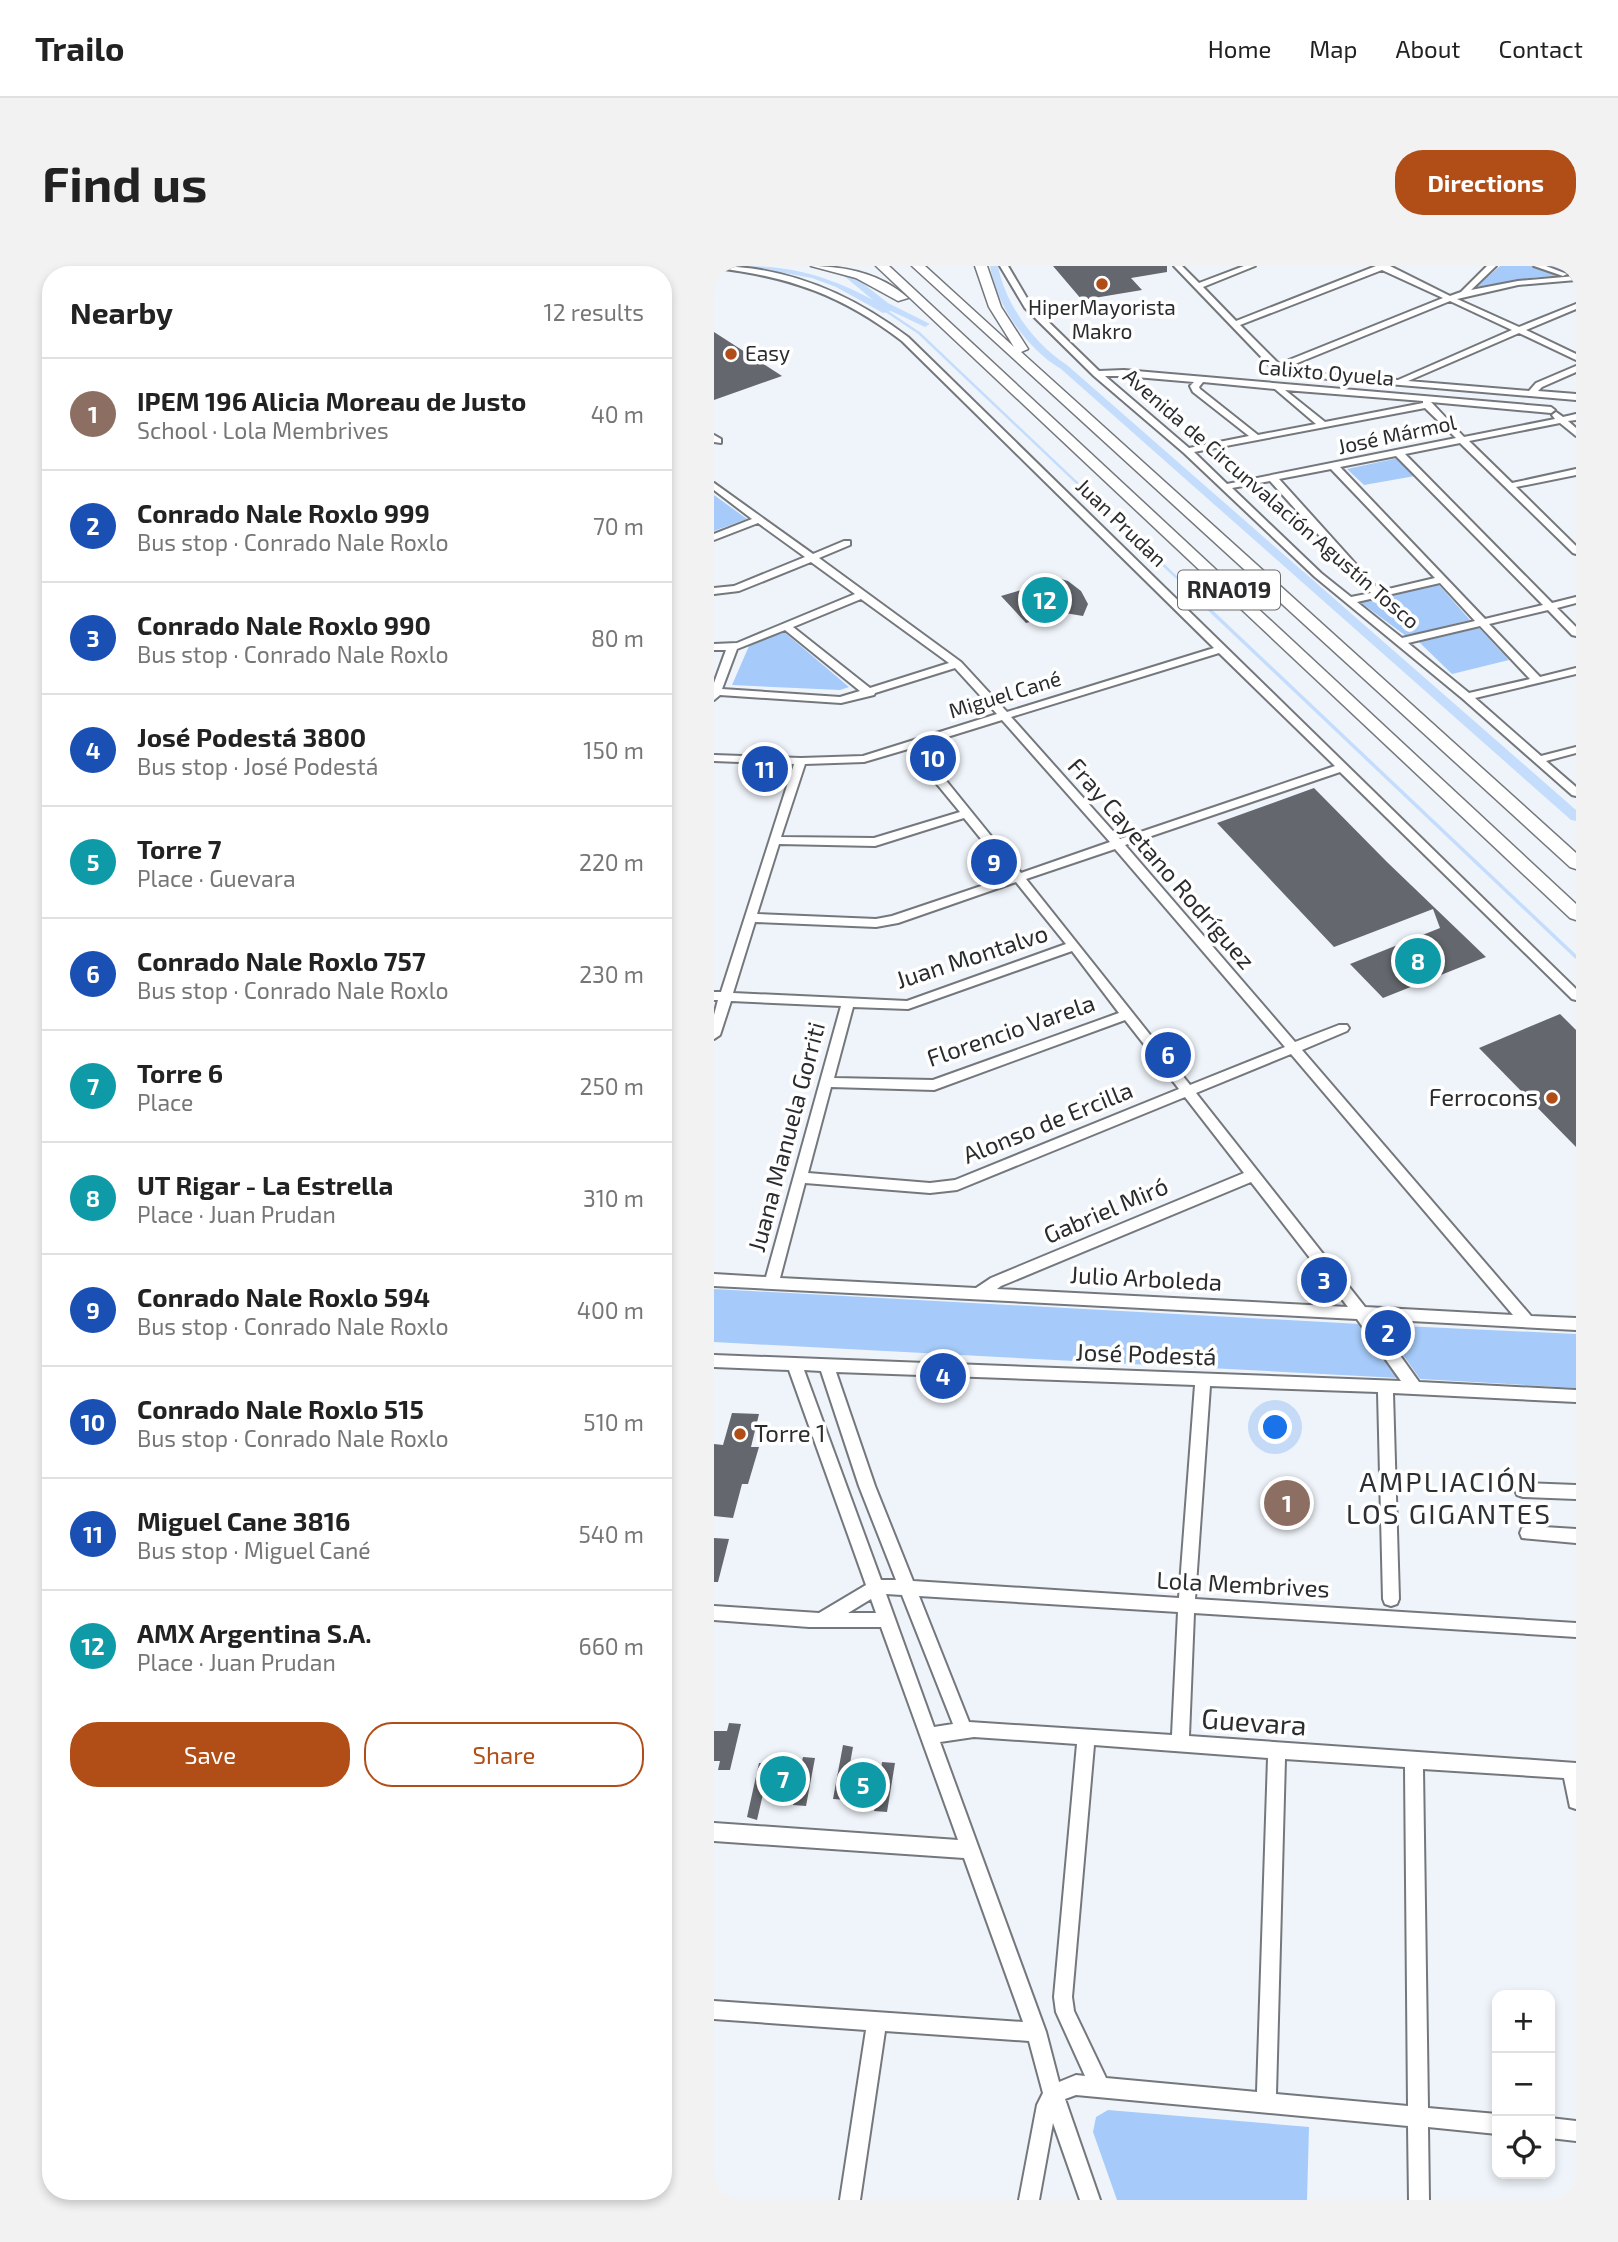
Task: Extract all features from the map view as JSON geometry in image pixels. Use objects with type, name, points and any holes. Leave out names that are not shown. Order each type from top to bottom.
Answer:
[{"type":"highway","points":[[817,266],[852,272],[886,287],[915,308],[966,354],[990,368]]},
{"type":"highway","name":"RNA019","points":[[882,266],[1576,914]]},
{"type":"highway","name":"RNA019","points":[[918,266],[1576,863]]},
{"type":"highway","points":[[981,266],[999,314],[1045,382]]},
{"type":"street","name":"Juan Prudan","points":[[717,266],[768,272],[806,281],[849,300],[888,325],[985,416],[1576,996]]},
{"type":"street","name":"Avenida de Circunvalación Agustín Tosco","points":[[1004,266],[1016,290],[1033,312],[1097,374],[1187,452],[1349,601],[1467,697],[1576,793]]},
{"type":"street","points":[[1178,266],[1278,368],[1461,294],[1518,283],[1576,277]]},
{"type":"street","points":[[1197,286],[1251,266]]},
{"type":"street","points":[[1234,325],[1383,266],[1576,358]]},
{"type":"street","points":[[1461,294],[1492,266]]},
{"type":"street","points":[[1538,266],[1576,277]]},
{"type":"street","points":[[1397,382],[1576,306]]},
{"type":"street","name":"Calixto Oyuela","points":[[1278,368],[1295,374],[1576,397]]},
{"type":"street","points":[[1532,393],[1539,385],[1576,369]]},
{"type":"street","name":"Calixto Oyuela","points":[[1097,374],[1124,373],[1427,402],[1551,410]]},
{"type":"street","points":[[1201,380],[1194,386],[1196,390],[1257,438]]},
{"type":"street","points":[[1279,386],[1279,389],[1323,425]]},
{"type":"street","points":[[1549,394],[1551,410],[1576,433]]},
{"type":"street","name":"Calixto Oyuela","points":[[1187,452],[1427,402]]},
{"type":"street","points":[[1427,402],[1461,440],[1576,551]]},
{"type":"street","name":"José Mármol","points":[[1225,487],[1576,417]]},
{"type":"street","points":[[1399,453],[1576,633]]},
{"type":"street","points":[[1334,466],[1536,680]]},
{"type":"street","points":[[1509,486],[1576,472]]},
{"type":"street","points":[[1273,478],[1377,593]]},
{"type":"street","name":"Fray Cayetano Rodríguez","points":[[714,486],[957,664],[1117,844],[1528,1322]]},
{"type":"street","points":[[714,537],[760,519]]},
{"type":"street","points":[[1560,535],[1576,532]]},
{"type":"street","points":[[714,591],[736,589],[847,542]]},
{"type":"street","points":[[1349,601],[1441,580]]},
{"type":"street","points":[[714,647],[732,648],[863,594]]},
{"type":"street","points":[[1400,642],[1576,600]]},
{"type":"street","points":[[786,626],[870,693]]},
{"type":"street","points":[[732,648],[715,695],[833,701],[870,693],[957,664]]},
{"type":"street","name":"Miguel Cané","points":[[714,758],[856,761],[1221,649]]},
{"type":"street","points":[[1467,697],[1576,671]]},
{"type":"street","points":[[911,745],[1074,946],[1361,1313],[1414,1387]]},
{"type":"street","points":[[1538,760],[1576,750]]},
{"type":"street","points":[[714,1035],[720,996],[750,918],[801,761]]},
{"type":"street","points":[[750,918],[884,923],[1343,767]]},
{"type":"street","points":[[774,840],[884,841],[967,814]]},
{"type":"street","name":"Juan Montalvo","points":[[720,996],[899,1006],[916,1003],[1074,946]]},
{"type":"street","name":"Juana Manuela Gorriti","points":[[771,1283],[848,1003]]},
{"type":"street","name":"Florencio Varela","points":[[825,1082],[934,1085],[1126,1015]]},
{"type":"street","name":"Alonso de Ercilla","points":[[799,1177],[945,1188],[1343,1028]]},
{"type":"street","name":"Gabriel Miró","points":[[978,1294],[996,1282],[1253,1175]]},
{"type":"street","name":"Julio Arboleda","points":[[714,1279],[1576,1324]]},
{"type":"street","name":"José Podestá","points":[[714,1361],[1414,1387],[1576,1396]]},
{"type":"street","points":[[794,1363],[1036,2032],[1053,2094],[1090,2200]]},
{"type":"street","points":[[826,1364],[859,1464],[964,1731]]},
{"type":"street","points":[[1180,1744],[1186,1607],[1203,1380]]},
{"type":"street","points":[[1385,1386],[1391,1599]]},
{"type":"street","points":[[1523,1490],[1576,1492]]},
{"type":"street","points":[[1528,1533],[1576,1536]]},
{"type":"street","points":[[821,1620],[875,1588]]},
{"type":"street","name":"Lola Membrives","points":[[875,1588],[1576,1630]]},
{"type":"street","points":[[714,1613],[821,1620],[887,1620]]},
{"type":"street","name":"Guevara","points":[[929,1736],[974,1729],[1574,1770]]},
{"type":"street","points":[[1086,1738],[1063,1997],[1065,2012],[1101,2088]]},
{"type":"street","points":[[1266,2103],[1277,1750]]},
{"type":"street","points":[[1414,1759],[1419,2200]]},
{"type":"street","points":[[1574,1770],[1576,1801]]},
{"type":"street","points":[[714,1832],[970,1850]]},
{"type":"street","points":[[714,2010],[1036,2032]]},
{"type":"street","points":[[849,2200],[877,2022]]},
{"type":"street","points":[[1029,2200],[1046,2105],[1053,2094],[1076,2085],[1492,2124]]},
{"type":"street","points":[[1555,2129],[1576,2131]]},
{"type":"shaded area","points":[[1500,266],[1576,266],[1576,276],[1537,277],[1476,287]]},
{"type":"shaded area","points":[[1398,458],[1415,476],[1364,485],[1347,469]]},
{"type":"shaded area","points":[[714,495],[747,519],[714,531]]},
{"type":"shaded area","points":[[1439,585],[1470,620],[1406,636],[1360,602]]},
{"type":"shaded area","points":[[1479,628],[1509,660],[1452,674],[1419,642]]},
{"type":"shaded area","points":[[783,631],[849,687],[840,690],[732,685],[749,646]]},
{"type":"shaded area","points":[[714,1289],[1360,1324],[1398,1378],[714,1342]]},
{"type":"shaded area","points":[[1382,1325],[1576,1334],[1576,1388],[1420,1379]]},
{"type":"shaded area","points":[[1108,2110],[1309,2127],[1307,2200],[1117,2200],[1093,2132],[1096,2117]]},
{"type":"building","name":"HiperMayorista Makro","points":[[1053,266],[1167,266],[1167,272],[1131,278],[1142,290],[1082,300]]},
{"type":"building","name":"Easy","points":[[714,332],[782,376],[714,400]]},
{"type":"building","points":[[1047,575],[1068,581],[1081,591],[1088,604],[1083,616],[1065,613],[1026,623],[1001,596],[1041,584]]},
{"type":"building","points":[[1314,788],[1486,957],[1383,998],[1350,964],[1440,928],[1433,909],[1334,947],[1217,823]]},
{"type":"building","name":"Ferrocons","points":[[1560,1014],[1576,1030],[1576,1147],[1479,1048]]},
{"type":"building","points":[[732,1413],[759,1414],[751,1447],[759,1447],[748,1484],[742,1484],[733,1518],[714,1516],[714,1444],[723,1445]]},
{"type":"building","points":[[714,1538],[729,1539],[718,1582],[714,1582]]},
{"type":"building","points":[[729,1723],[741,1724],[730,1770],[718,1770],[720,1761],[714,1761],[714,1731],[727,1731]]},
{"type":"building","points":[[843,1745],[853,1747],[849,1769],[881,1771],[882,1762],[895,1763],[887,1812],[874,1811],[876,1802],[833,1799]]},
{"type":"building","points":[[803,1757],[815,1758],[806,1806],[793,1805],[795,1796],[763,1794],[757,1820],[747,1817],[759,1763],[801,1765]]},
{"type":"waterway","points":[[749,266],[814,276],[839,285],[886,311]]},
{"type":"waterway","points":[[994,266],[998,282],[1017,319],[1029,338],[1044,354],[1064,367],[1576,817]]},
{"type":"waterway","points":[[848,276],[885,305],[925,324]]},
{"type":"waterway","points":[[886,311],[919,333],[1194,594]]},
{"type":"waterway","points":[[1192,593],[1576,957]]},
{"type":"place","name":"HiperMayorista Makro","points":[[1102,284]]},
{"type":"place","name":"Easy","points":[[731,354]]},
{"type":"place","name":"AMX Argentina S.A.","points":[[1045,600]]},
{"type":"place","name":"Conrado Nale Roxlo 515","points":[[933,758]]},
{"type":"place","name":"Miguel Cane 3816","points":[[765,769]]},
{"type":"place","name":"Conrado Nale Roxlo 594","points":[[994,862]]},
{"type":"place","name":"UT Rigar - La Estrella","points":[[1418,961]]},
{"type":"place","name":"Conrado Nale Roxlo 757","points":[[1168,1055]]},
{"type":"place","name":"Ferrocons","points":[[1552,1098]]},
{"type":"place","name":"Conrado Nale Roxlo 990","points":[[1324,1280]]},
{"type":"place","name":"Conrado Nale Roxlo 999","points":[[1388,1333]]},
{"type":"place","name":"José Podestá 3800","points":[[943,1376]]},
{"type":"place","name":"Torre 1","points":[[740,1434]]},
{"type":"place","name":"IPEM 196 Alicia Moreau de Justo","points":[[1287,1503]]},
{"type":"place","name":"Torre 6","points":[[783,1779]]},
{"type":"place","name":"Torre 7","points":[[863,1785]]},
{"type":"district","name":"AMPLIACIÓN LOS GIGANTES","points":[[1449,1498]]}]
